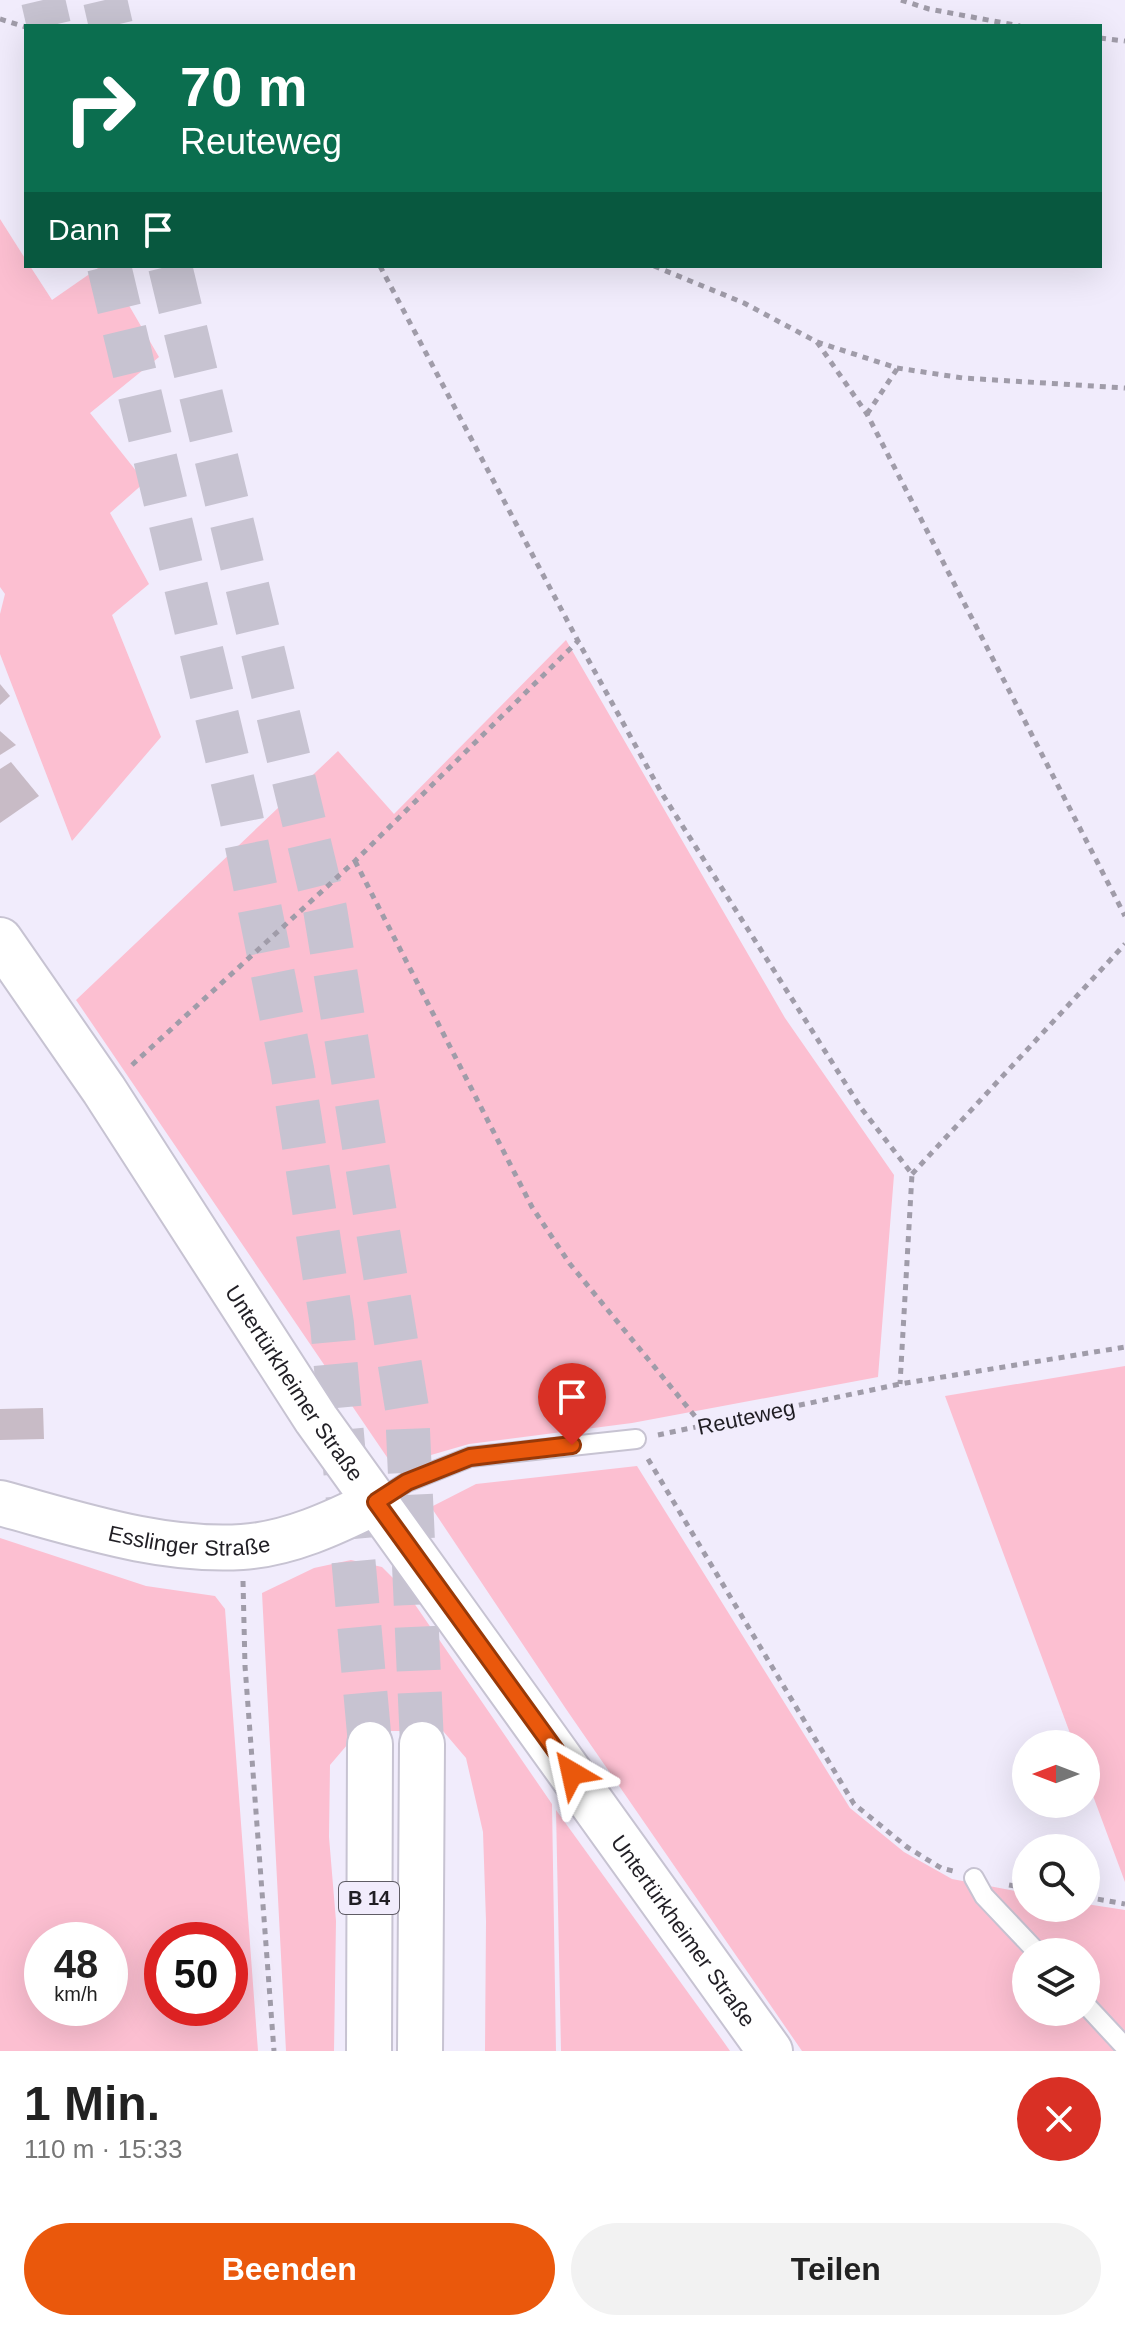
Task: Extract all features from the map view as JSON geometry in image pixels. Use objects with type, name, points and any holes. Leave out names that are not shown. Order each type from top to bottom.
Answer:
[{"type":"main road","name":"Untertürkheimer Straße","points":[[0,940],[104,1090],[316,1419],[770,2051]]},
{"type":"main road","name":"Esslinger Straße","points":[[0,1503],[149,1543],[242,1547],[291,1538],[333,1524],[376,1502]]},
{"type":"main road","name":"B 14","points":[[369,2051],[370,1744]]},
{"type":"main road","name":"B 14","points":[[420,2051],[422,1744]]},
{"type":"lane","points":[[376,1502],[407,1482],[470,1457],[636,1439]]},
{"type":"lane","points":[[974,1878],[984,1896],[1024,1938]]},
{"type":"lane","points":[[1100,2020],[1125,2047]]},
{"type":"path","points":[[901,0],[929,9],[1009,24]]},
{"type":"path","points":[[0,19],[24,26]]},
{"type":"path","points":[[1102,38],[1125,41]]},
{"type":"path","points":[[381,268],[661,792],[861,1108],[912,1174]]},
{"type":"path","points":[[659,268],[744,303],[817,342],[897,368],[963,378],[1125,388]]},
{"type":"path","points":[[817,342],[867,414],[1125,916]]},
{"type":"path","points":[[867,414],[897,368]]},
{"type":"path","points":[[104,1090],[355,861],[578,641]]},
{"type":"path","points":[[355,861],[532,1207],[570,1264],[703,1426]]},
{"type":"path","points":[[900,1384],[912,1174],[1125,944]]},
{"type":"path","name":"Reuteweg","points":[[636,1439],[900,1384],[1125,1347]]},
{"type":"path","points":[[636,1439],[854,1804],[907,1847],[941,1868],[974,1878]]},
{"type":"path","points":[[242,1547],[245,1666],[274,2051]]},
{"type":"path","points":[[1100,1900],[1125,1904]]},
{"type":"shaded area","points":[[0,219],[24,257],[24,268],[31,268],[52,300],[98,268],[107,268],[159,357],[90,413],[145,482],[110,513],[149,584],[112,615],[161,737],[72,841],[0,654],[0,614],[5,594],[0,587]]},
{"type":"shaded area","points":[[566,640],[785,1018],[894,1175],[878,1377],[632,1423],[469,1444],[393,1466],[76,1000],[338,751],[394,814]]},
{"type":"shaded area","points":[[1125,1366],[1125,1882],[1100,1815],[1100,1730],[1069,1730],[945,1396]]},
{"type":"shaded area","points":[[637,1466],[850,1808],[904,1852],[952,1879],[1012,1890],[1012,1922],[1100,1922],[1100,1906],[1125,1910],[1125,2051],[802,2051],[431,1507],[476,1484]]},
{"type":"shaded area","points":[[0,1538],[146,1586],[215,1596],[225,1609],[258,2051],[0,2051]]},
{"type":"shaded area","points":[[351,1560],[382,1567],[405,1590],[552,1804],[556,2051],[485,2051],[483,1832],[466,1758],[443,1731],[359,1731],[330,1765],[329,1837],[336,1921],[334,2051],[286,2051],[262,1593],[314,1568]]},
{"type":"shaded area","points":[[556,1810],[723,2041],[730,2051],[561,2051]]},
{"type":"building","points":[[0,684],[10,696],[0,705]]},
{"type":"building","points":[[0,731],[16,745],[0,755]]},
{"type":"building","points":[[11,762],[39,796],[0,823],[0,769]]},
{"type":"building","points":[[43,1408],[44,1439],[0,1440],[0,1409]]},
{"type":"tunnel","points":[[43,0],[49,24]]},
{"type":"tunnel","points":[[105,0],[111,24]]},
{"type":"tunnel","points":[[109,268],[241,816],[292,1069],[332,1324],[370,1744]]},
{"type":"tunnel","points":[[170,268],[325,909],[407,1408],[422,1744]]},
{"type":"route","points":[[572,1445],[470,1457],[407,1482],[376,1502],[572,1773]]}]
